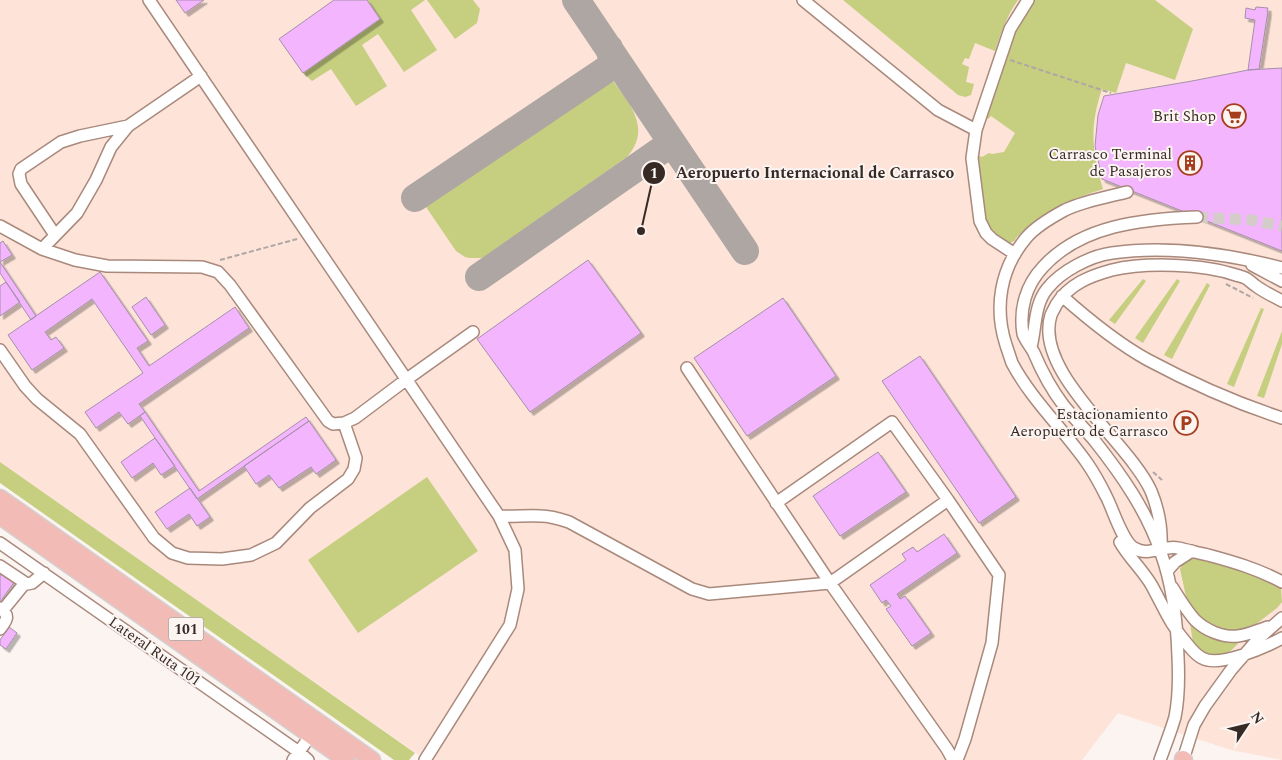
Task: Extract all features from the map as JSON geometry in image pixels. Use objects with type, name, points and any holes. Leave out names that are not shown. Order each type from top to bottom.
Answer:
[{"type":"highway","name":"101","points":[[0,498],[372,760]]},
{"type":"highway","name":"101","points":[[0,516],[346,760]]},
{"type":"street","points":[[149,0],[499,516],[515,550],[518,589],[510,625],[425,760]]},
{"type":"street","points":[[803,0],[938,110],[976,130]]},
{"type":"street","points":[[1015,254],[992,239],[986,233],[980,221],[972,158],[976,130],[1000,57],[1010,29],[1028,0]]},
{"type":"street","points":[[42,249],[78,213],[111,147],[128,126],[202,76]]},
{"type":"street","points":[[55,235],[21,184],[18,174],[21,169],[61,142],[128,126]]},
{"type":"street","points":[[1127,192],[1066,210],[1042,224],[1026,238],[1015,254],[1006,272],[1001,289],[1000,310],[1002,331],[1012,362],[1028,388],[1095,475],[1107,497],[1119,529],[1130,546],[1140,551],[1176,547],[1235,562],[1264,572],[1282,582]]},
{"type":"street","points":[[1160,760],[1175,718],[1178,695],[1177,633],[1171,586],[1161,550],[1142,509],[1121,476],[1052,389],[1024,336],[1022,318],[1024,301],[1038,273],[1051,258],[1069,246],[1105,229],[1130,224],[1197,217]]},
{"type":"street","points":[[0,226],[42,249],[75,260],[107,266],[202,266],[218,272],[230,285],[328,421],[333,424],[344,424],[355,418],[473,332]]},
{"type":"street","points":[[1031,347],[1036,314],[1046,289],[1080,263],[1093,257],[1111,253],[1152,250],[1194,252],[1282,268]]},
{"type":"street","points":[[1242,260],[1282,281]]},
{"type":"street","points":[[1161,550],[1161,528],[1150,490],[1134,465],[1067,380],[1058,365],[1051,348],[1049,326],[1051,314],[1062,296],[1082,280],[1118,269],[1137,267],[1173,266],[1220,271],[1247,279],[1257,288],[1282,301]]},
{"type":"street","points":[[1062,296],[1092,322],[1148,360],[1210,390],[1282,418]]},
{"type":"street","points":[[0,350],[25,386],[37,399],[80,434],[154,538],[172,552],[188,558],[222,559],[251,555],[276,544],[310,508],[348,479],[354,469],[356,458],[344,424]]},
{"type":"street","points":[[687,368],[830,583],[953,760]]},
{"type":"street","points":[[776,503],[892,422],[948,500],[999,575],[992,643],[965,739],[957,760]]},
{"type":"street","points":[[499,516],[540,516],[569,522],[692,589],[709,594],[830,583],[948,500]]},
{"type":"street","points":[[1119,529],[1120,543],[1150,582],[1177,633],[1202,659],[1209,661],[1243,656],[1282,638]]},
{"type":"street","name":"Lateral Ruta 101","points":[[0,543],[296,756],[308,760]]},
{"type":"street","points":[[1167,571],[1175,562],[1192,551]]},
{"type":"street","points":[[0,566],[25,583],[32,583],[44,574]]},
{"type":"street","points":[[0,629],[6,620],[2,609],[25,583]]},
{"type":"street","points":[[1171,586],[1195,620],[1209,630],[1224,635],[1237,636],[1251,633],[1279,621]]},
{"type":"street","points":[[1183,760],[1194,725],[1205,706],[1243,656],[1258,639],[1279,621]]},
{"type":"street","points":[[296,756],[311,735]]},
{"type":"path","points":[[1000,57],[1111,94]]},
{"type":"path","points":[[208,269],[214,262],[308,236]]},
{"type":"path","points":[[1220,282],[1253,298]]},
{"type":"path","points":[[1153,472],[1162,480]]},
{"type":"shaded area","points":[[0,0],[1282,0],[1282,760],[1231,750],[1118,713],[1082,760],[426,760],[0,462]]},
{"type":"green space","points":[[367,0],[425,0],[411,10],[437,50],[404,72],[378,34],[362,45],[387,86],[356,106],[331,69],[312,81],[303,73],[380,19]]},
{"type":"green space","points":[[427,0],[473,0],[480,9],[477,23],[455,39]]},
{"type":"green space","points":[[843,0],[1018,0],[1007,18],[995,51],[975,43],[969,59],[965,58],[962,64],[969,67],[966,82],[974,84],[971,95],[965,97],[958,95]]},
{"type":"green space","points":[[1035,0],[1155,0],[1193,29],[1175,80],[1126,63],[1116,93],[1102,89],[1095,116],[1094,151],[1103,189],[1078,198],[1045,214],[1025,229],[1016,240],[1010,243],[993,233],[986,221],[977,155],[982,157],[989,153],[1004,152],[1015,133],[991,116],[988,119],[986,117],[1017,28]]},
{"type":"green space","points":[[610,77],[630,105],[638,125],[638,135],[627,157],[486,256],[469,258],[456,251],[424,204]]},
{"type":"green space","points":[[1143,279],[1146,281],[1115,324],[1109,320]]},
{"type":"green space","points":[[1177,279],[1180,281],[1143,343],[1135,338]]},
{"type":"green space","points":[[1207,283],[1210,285],[1172,359],[1164,355]]},
{"type":"green space","points":[[1261,308],[1264,309],[1234,387],[1227,384]]},
{"type":"green space","points":[[1282,331],[1282,344],[1264,398],[1257,396]]},
{"type":"green space","points":[[0,462],[415,753],[409,760],[394,760],[0,483]]},
{"type":"green space","points":[[427,477],[478,551],[358,633],[308,560]]},
{"type":"green space","points":[[1191,557],[1207,559],[1262,576],[1281,588],[1282,602],[1277,608],[1246,630],[1227,633],[1202,623],[1187,601],[1180,569],[1185,560]]},
{"type":"green space","points":[[1190,622],[1241,640],[1227,653],[1209,658],[1194,643]]},
{"type":"building","points":[[176,0],[204,0],[185,13]]},
{"type":"building","points":[[334,0],[367,0],[380,19],[303,73],[279,39]]},
{"type":"building","points":[[1256,7],[1268,8],[1268,11],[1259,69],[1248,70],[1255,20],[1245,18],[1246,8],[1255,10]]},
{"type":"building","name":"Carrasco Terminal de Pasajeros","points":[[1282,68],[1282,251],[1102,179],[1095,146],[1098,115],[1104,96],[1248,70]]},
{"type":"building","points":[[3,241],[12,255],[0,262],[0,243]]},
{"type":"building","points":[[588,260],[641,333],[530,412],[477,339]]},
{"type":"building","points":[[0,262],[36,316],[31,320],[0,273]]},
{"type":"building","points":[[100,272],[148,341],[137,348],[149,366],[235,307],[249,328],[139,404],[145,412],[128,424],[119,412],[96,428],[85,412],[143,373],[92,299],[45,332],[51,340],[56,337],[64,348],[32,370],[8,335]]},
{"type":"building","points":[[6,282],[20,302],[0,316],[0,286]]},
{"type":"building","points":[[146,297],[165,325],[151,335],[132,307]]},
{"type":"building","points":[[783,298],[836,376],[747,436],[694,358]]},
{"type":"building","points":[[920,356],[1016,497],[979,523],[882,381]]},
{"type":"building","points":[[145,412],[199,491],[306,417],[309,421],[197,499],[140,416]]},
{"type":"building","points":[[309,421],[336,460],[316,474],[311,467],[279,488],[269,475],[256,484],[244,466]]},
{"type":"building","points":[[155,438],[175,466],[161,475],[153,463],[132,478],[121,462]]},
{"type":"building","points":[[878,452],[906,492],[840,536],[813,496]]},
{"type":"building","points":[[190,488],[210,517],[197,526],[189,514],[167,529],[155,512]]},
{"type":"building","points":[[944,534],[957,553],[897,594],[900,599],[905,596],[931,633],[912,646],[886,609],[891,606],[886,600],[882,603],[870,585],[906,560],[902,554],[913,547],[917,552]]},
{"type":"building","points":[[0,571],[15,581],[0,602]]},
{"type":"building","points":[[9,627],[17,633],[6,649],[0,645],[0,640]]},
{"type":"taxiway","points":[[576,0],[745,251]]},
{"type":"taxiway","points":[[415,198],[607,69],[611,59],[609,48]]},
{"type":"taxiway","points":[[479,277],[663,149],[667,141],[665,132]]},
{"type":"tunnel","points":[[1197,217],[1251,220],[1282,226]]},
{"type":"place","name":"Brit Shop","points":[[1234,116]]},
{"type":"place","name":"Carrasco Terminal de Pasajeros","points":[[1190,163]]},
{"type":"place","name":"Aeropuerto Internacional de Carrasco","points":[[641,231]]},
{"type":"place","name":"Estacionamiento Aeropuerto de Carrasco","points":[[1186,423]]}]
